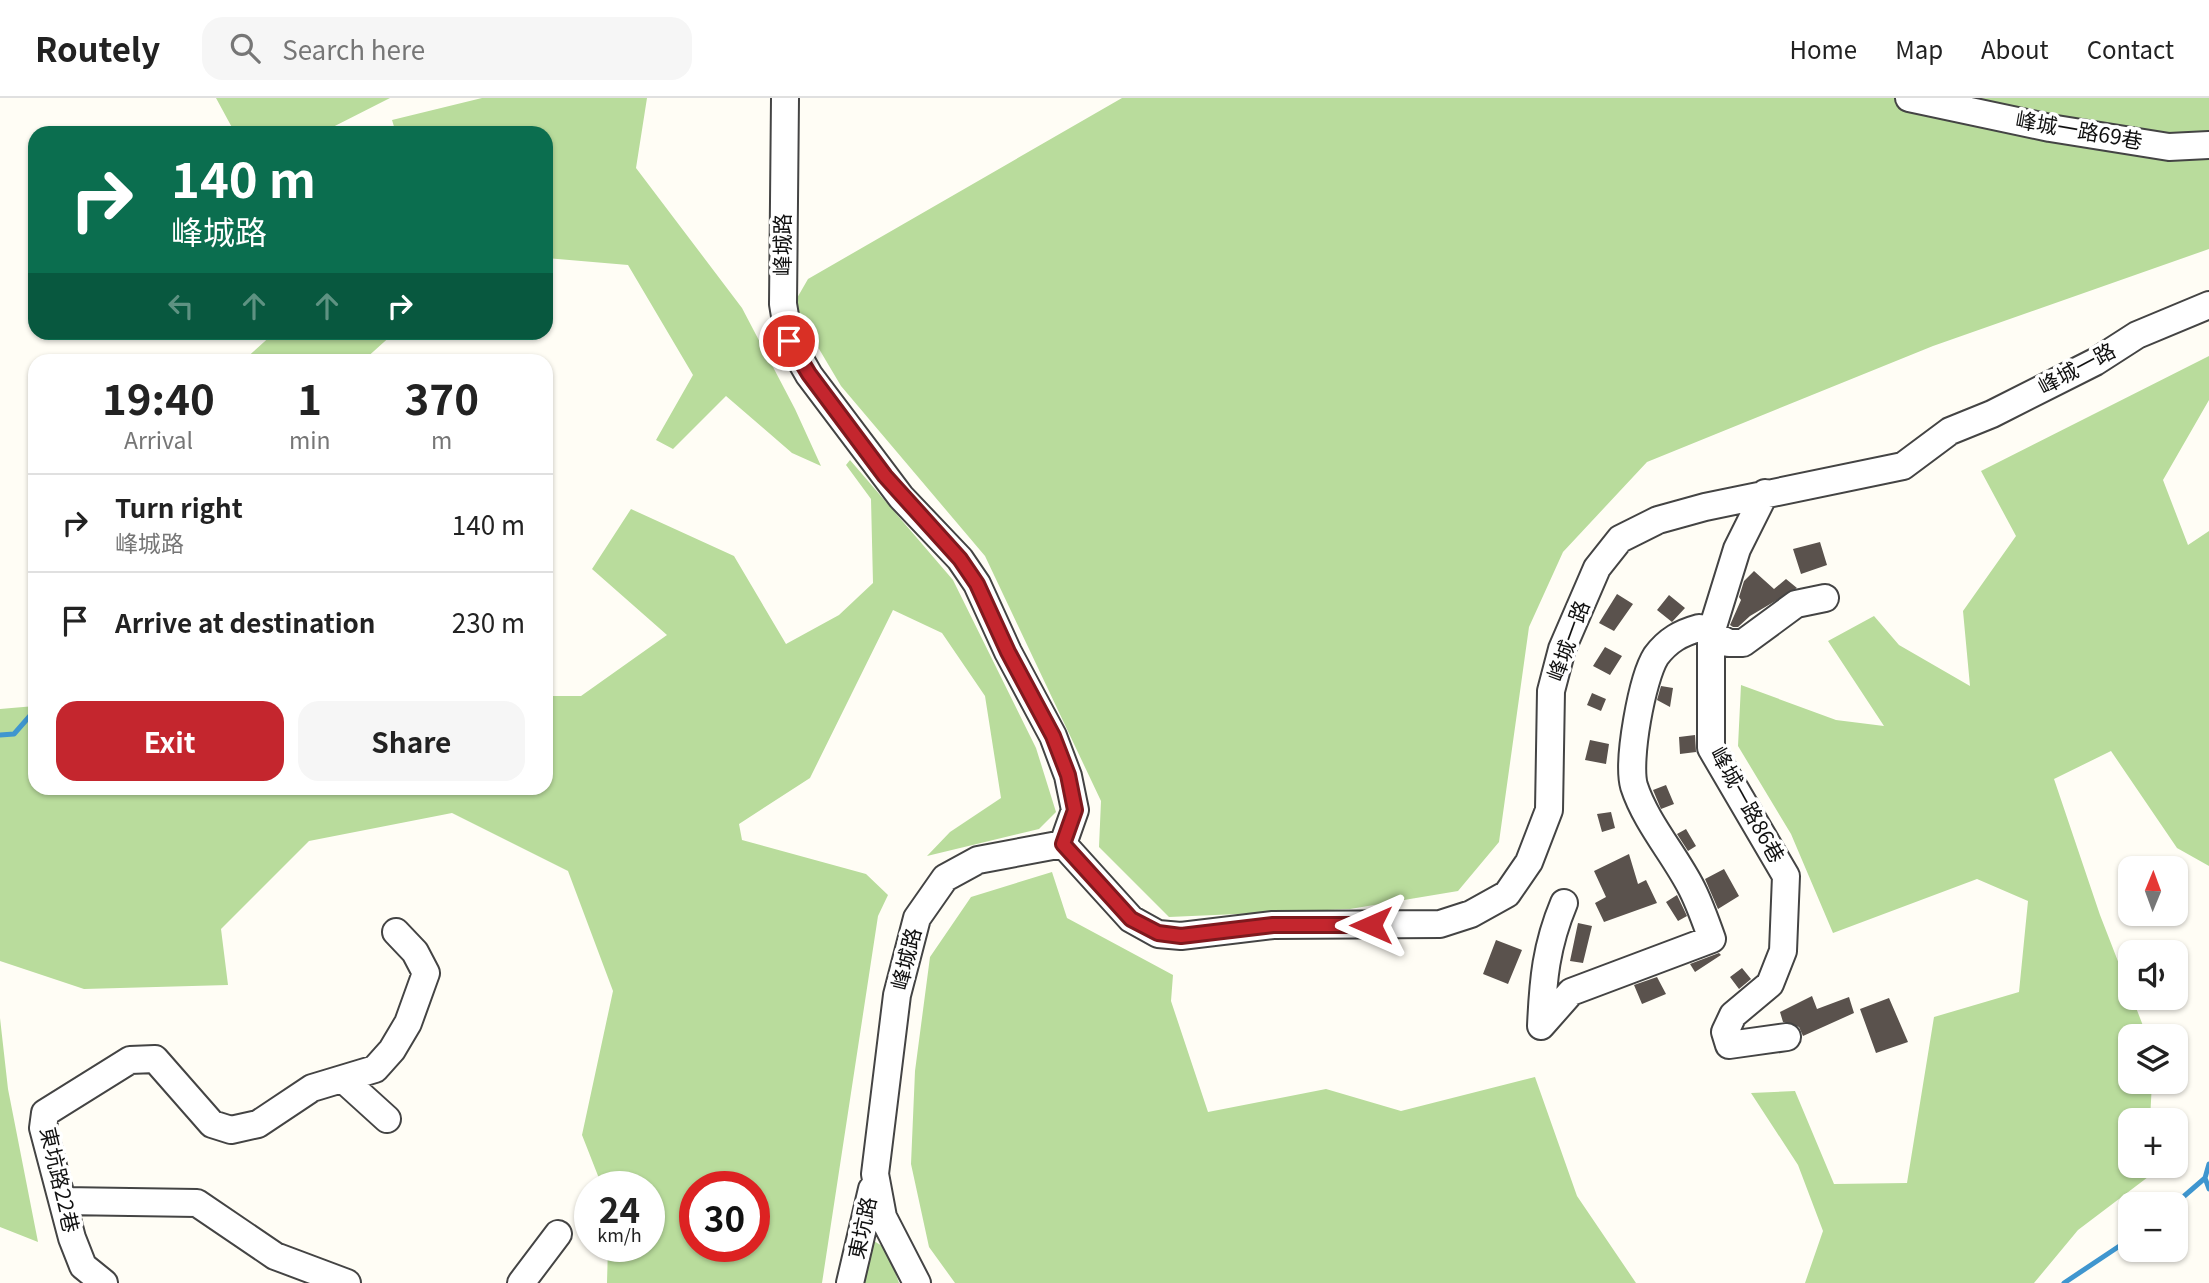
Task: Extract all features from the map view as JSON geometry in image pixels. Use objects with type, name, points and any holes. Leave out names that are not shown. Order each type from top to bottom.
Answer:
[{"type":"street","name":"峰城路","points":[[785,98],[783,304],[789,341],[809,374],[885,476],[960,559],[977,584],[1008,652],[1053,736],[1068,775],[1075,810],[1063,844],[978,860],[945,878],[917,918],[897,995],[875,1174],[883,1217],[917,1283]]},
{"type":"street","name":"峰城一路69巷","points":[[1909,98],[2050,128],[2169,147],[2209,145]]},
{"type":"street","name":"峰城一路","points":[[1063,844],[1131,919],[1158,933],[1181,936],[1273,925],[1440,924],[1471,914],[1507,894],[1529,862],[1549,810],[1551,691],[1562,649],[1597,568],[1620,539],[1658,520],[1765,493],[1903,466],[1950,431],[1992,414],[2095,362],[2137,335],[2209,305]]},
{"type":"street","name":"峰城一路86巷","points":[[1765,493],[1737,550],[1711,633],[1711,748],[1786,876],[1783,951],[1770,984],[1733,1015],[1725,1032],[1728,1045],[1787,1037]]},
{"type":"street","points":[[1564,904],[1549,938],[1543,978],[1541,1026],[1571,992],[1712,939],[1693,890],[1649,817],[1634,785],[1633,741],[1647,672],[1657,654],[1679,634],[1699,628],[1729,643],[1743,643],[1796,604],[1825,598]]},
{"type":"street","name":"東坑路22巷","points":[[104,1283],[83,1266],[43,1128],[44,1113],[130,1059],[155,1059],[212,1124],[231,1130],[258,1124],[312,1088],[375,1069],[408,1023],[426,973],[415,952],[396,932]]},
{"type":"street","points":[[344,1080],[387,1119]]},
{"type":"street","name":"東坑路","points":[[850,1283],[875,1174]]},
{"type":"street","points":[[63,1201],[197,1203],[275,1256],[347,1283]]},
{"type":"street","points":[[521,1283],[558,1234]]},
{"type":"green space","points":[[216,98],[390,98],[335,126],[231,126]]},
{"type":"green space","points":[[482,98],[647,98],[636,168],[742,308],[795,409],[821,466],[792,453],[726,396],[673,449],[656,440],[693,375],[628,265],[553,259],[553,126],[394,126],[392,120]]},
{"type":"green space","points":[[1122,98],[2209,98],[2209,249],[1933,346],[1647,462],[1563,552],[1529,627],[1499,842],[1458,891],[1350,909],[1169,917],[1099,847],[1101,801],[985,556],[841,386],[793,305],[808,279]]},
{"type":"green space","points":[[266,340],[386,340],[371,354],[251,354]]},
{"type":"green space","points":[[2209,356],[2209,400],[2163,480],[2188,545],[2209,531],[2209,866],[2177,848],[2111,751],[2054,779],[2118,961],[2118,1010],[2137,1010],[2142,1024],[2118,1024],[2118,1094],[2151,1094],[2151,1108],[2118,1108],[2118,1178],[2147,1178],[2128,1192],[2118,1192],[2118,1200],[2078,1230],[2034,1283],[1805,1283],[1823,1231],[1798,1165],[1751,1093],[1795,1091],[1834,1184],[1907,1183],[1934,1017],[2019,992],[2028,901],[1977,879],[1833,933],[1791,834],[1738,746],[1741,685],[1836,720],[1884,726],[1828,641],[1874,616],[1899,645],[1970,686],[1963,611],[2016,536],[1981,471]]},
{"type":"green space","points":[[850,460],[953,580],[1036,748],[1056,812],[1039,829],[927,856],[950,832],[1001,798],[985,696],[942,633],[893,610],[810,778],[739,824],[742,840],[866,874],[888,895],[878,916],[822,1283],[607,1283],[608,1262],[665,1262],[665,1171],[596,1171],[582,1135],[613,991],[568,871],[452,813],[309,841],[221,929],[228,985],[84,989],[0,961],[0,709],[28,707],[28,795],[553,795],[553,696],[581,696],[667,635],[592,569],[631,509],[734,556],[786,644],[839,615],[873,583],[871,499],[846,465]]},
{"type":"green space","points":[[1052,872],[1067,918],[1173,975],[1171,1001],[1208,1112],[1326,1089],[1401,1111],[1535,1077],[1577,1196],[1636,1283],[955,1283],[929,1247],[911,1164],[915,1071],[930,957],[971,897]]},
{"type":"green space","points":[[0,1018],[8,1089],[38,1242],[0,1227]]},
{"type":"green space","points":[[874,1241],[887,1249],[899,1283],[861,1283]]},
{"type":"building","points":[[1820,542],[1827,565],[1801,574],[1793,549]]},
{"type":"building","points":[[1754,571],[1774,589],[1786,579],[1797,588],[1750,616],[1738,627],[1733,627],[1730,625],[1741,600],[1739,597],[1744,581]]},
{"type":"building","points":[[1617,594],[1633,604],[1614,631],[1599,623]]},
{"type":"building","points":[[1669,595],[1685,608],[1672,622],[1657,610]]},
{"type":"building","points":[[1605,647],[1622,656],[1610,675],[1593,666]]},
{"type":"building","points":[[1661,686],[1673,688],[1670,707],[1657,700]]},
{"type":"building","points":[[1592,693],[1606,699],[1601,711],[1587,705]]},
{"type":"building","points":[[1695,735],[1696,752],[1680,754],[1679,737]]},
{"type":"building","points":[[1590,740],[1609,744],[1606,764],[1585,760]]},
{"type":"building","points":[[1666,785],[1674,804],[1661,809],[1653,790]]},
{"type":"building","points":[[1611,812],[1615,828],[1602,832],[1597,814]]},
{"type":"building","points":[[1686,829],[1696,846],[1688,851],[1677,834]]},
{"type":"building","points":[[1629,854],[1638,884],[1646,880],[1657,903],[1604,922],[1595,903],[1606,897],[1594,871]]},
{"type":"building","points":[[1724,869],[1739,896],[1718,909],[1705,879]]},
{"type":"building","points":[[1677,895],[1687,916],[1678,921],[1666,902]]},
{"type":"building","points":[[1578,923],[1592,926],[1583,963],[1570,961]]},
{"type":"building","points":[[1496,940],[1522,950],[1508,984],[1483,974]]},
{"type":"building","points":[[1719,953],[1721,955],[1695,972],[1690,964]]},
{"type":"building","points":[[1742,968],[1751,979],[1739,989],[1730,977]]},
{"type":"building","points":[[1657,977],[1666,994],[1642,1004],[1634,985]]},
{"type":"building","points":[[1812,996],[1817,1009],[1849,997],[1854,1013],[1803,1036],[1799,1027],[1783,1022],[1780,1012]]},
{"type":"building","points":[[1889,998],[1908,1042],[1876,1053],[1860,1009]]},
{"type":"waterway","points":[[0,735],[14,734],[28,718]]},
{"type":"waterway","points":[[2188,1193],[2205,1178],[2209,1164]]},
{"type":"waterway","points":[[2205,1178],[2209,1189]]},
{"type":"waterway","points":[[2064,1283],[2118,1247]]},
{"type":"route","points":[[789,341],[836,412],[901,497],[960,559],[977,584],[1008,652],[1053,736],[1068,775],[1075,810],[1063,844],[1106,894],[1131,919],[1158,933],[1181,936],[1273,925],[1371,925]]}]
